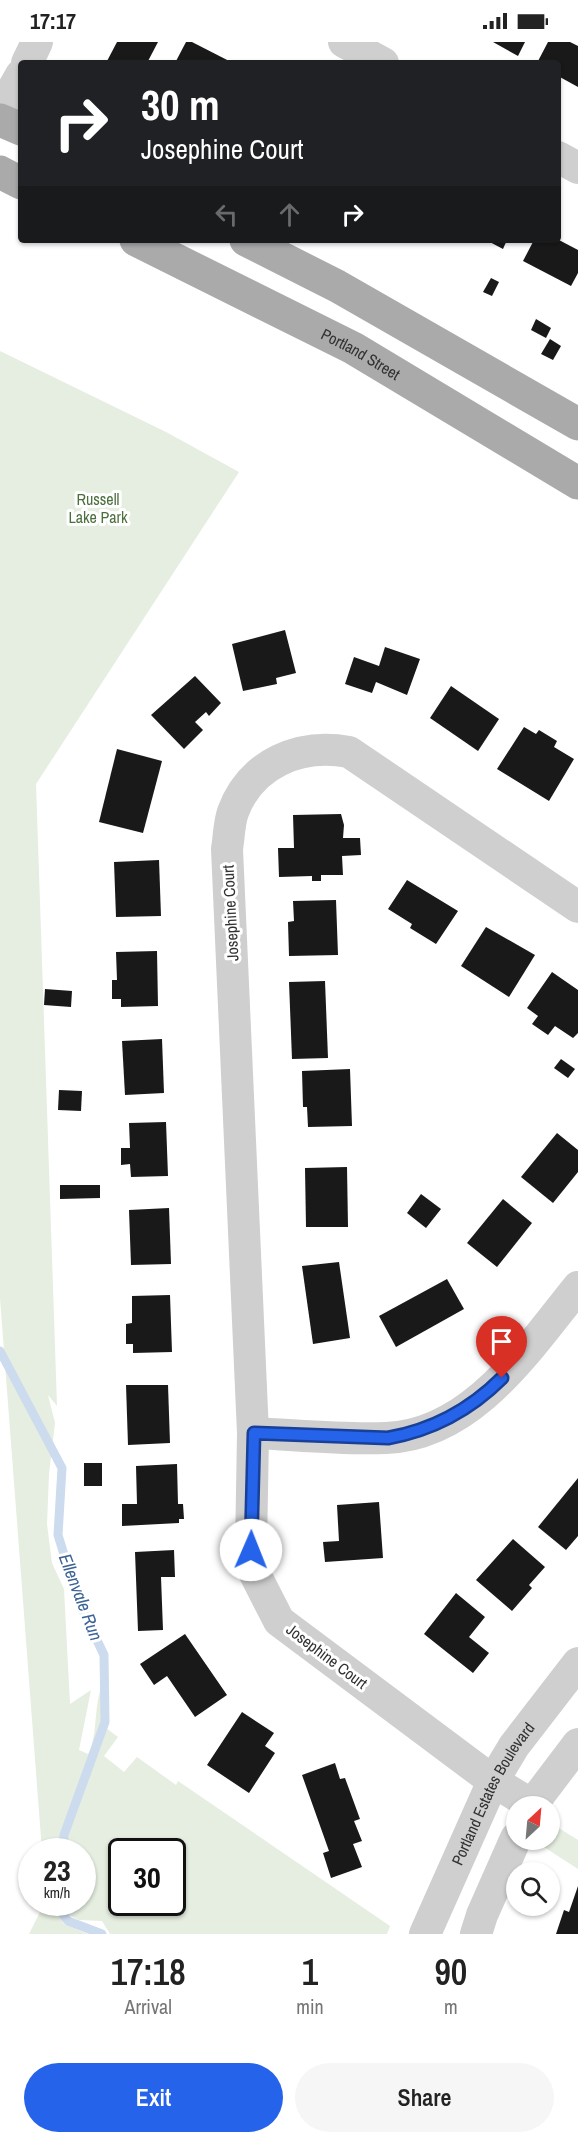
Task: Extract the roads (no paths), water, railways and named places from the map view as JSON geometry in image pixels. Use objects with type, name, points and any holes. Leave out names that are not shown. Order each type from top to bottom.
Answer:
[{"type":"main road","points":[[0,120],[18,128]]},
{"type":"main road","points":[[0,172],[18,181]]},
{"type":"main road","name":"Portland Street","points":[[142,243],[353,348],[578,483]]},
{"type":"main road","points":[[252,243],[337,286],[578,424]]},
{"type":"street","points":[[28,60],[37,42]]},
{"type":"street","points":[[344,42],[377,60]]},
{"type":"street","points":[[0,112],[18,80]]},
{"type":"street","points":[[561,159],[578,168]]},
{"type":"street","name":"Josephine Court","points":[[517,1796],[493,1781],[279,1621],[263,1594],[252,1562],[254,1433],[227,849],[232,814],[241,796],[268,766],[304,750],[329,748],[349,752],[578,907]]},
{"type":"street","points":[[254,1433],[388,1438],[426,1429],[445,1421],[470,1406],[502,1378],[578,1287]]},
{"type":"street","name":"Portland Estates Boulevard","points":[[424,1934],[493,1781],[514,1746],[578,1663]]},
{"type":"street","points":[[538,1796],[578,1744]]},
{"type":"street","points":[[476,1934],[511,1850]]},
{"type":"waterway","name":"Ellenvale Run","points":[[0,1351],[62,1468],[58,1535],[78,1600],[104,1655],[105,1722],[64,1838]]},
{"type":"waterway","name":"Ellenvale Run","points":[[64,1916],[68,1921],[102,1934]]},
{"type":"park label","name":"Russell Lake Park","points":[[98,508]]}]
